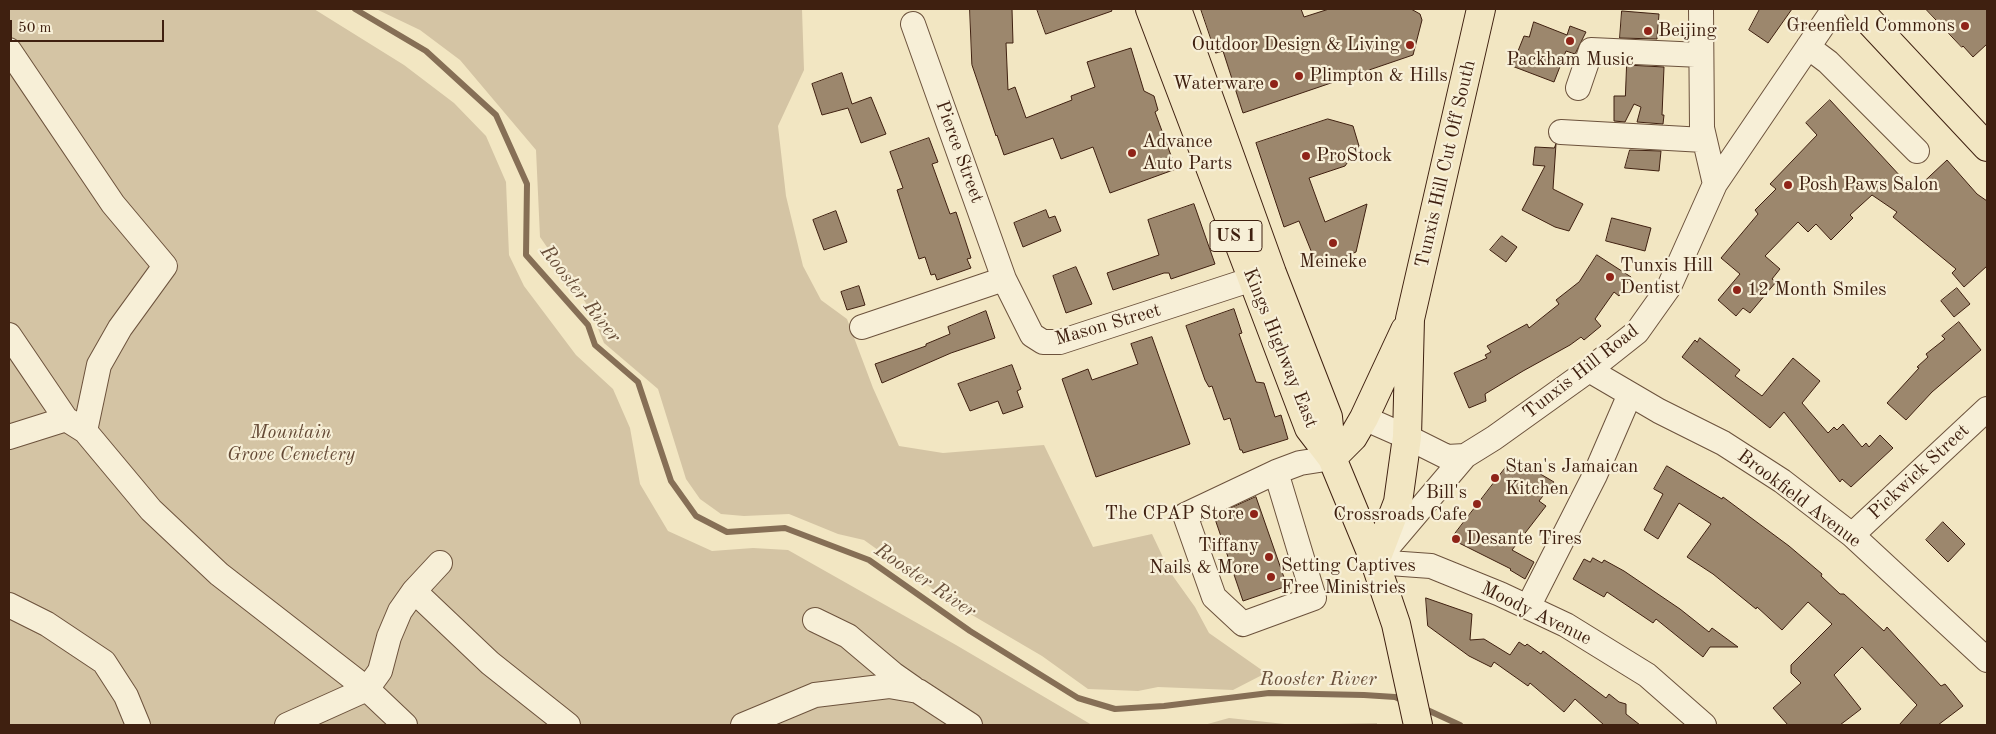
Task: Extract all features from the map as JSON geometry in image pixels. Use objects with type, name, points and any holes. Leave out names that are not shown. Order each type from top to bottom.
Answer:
[{"type":"main road","name":"Kings Highway East","points":[[1158,9],[1262,276],[1328,417],[1332,458],[1375,562],[1396,624],[1418,725]]},
{"type":"main road","name":"Tunxis Hill Cut Off South","points":[[1375,562],[1398,502],[1407,437],[1410,319],[1481,9]]},
{"type":"main road","points":[[1858,9],[1987,146]]},
{"type":"main road","name":"Tunxis Hill Cut Off South","points":[[1332,458],[1353,437],[1364,418],[1410,319]]},
{"type":"street","points":[[1696,9],[1701,9],[1702,128],[1715,184]]},
{"type":"street","name":"Tunxis Hill Road","points":[[1375,562],[1465,456],[1494,438],[1589,370],[1637,332],[1669,287],[1715,184],[1834,9]]},
{"type":"street","name":"Pierce Street","points":[[913,24],[1004,279]]},
{"type":"street","points":[[1808,47],[1828,62],[1917,150]]},
{"type":"street","points":[[9,50],[113,204],[165,266],[120,328],[99,365],[76,425]]},
{"type":"street","points":[[1578,88],[1591,50],[1701,55]]},
{"type":"street","points":[[1561,132],[1704,140]]},
{"type":"street","name":"Mason Street","points":[[1004,279],[1032,335],[1042,342],[1060,342],[1262,276]]},
{"type":"street","points":[[862,327],[1004,279]]},
{"type":"street","points":[[9,335],[76,425],[151,510],[219,574],[367,689],[405,725]]},
{"type":"street","name":"Brookfield Avenue","points":[[1589,370],[1660,411],[1723,443],[1782,481],[1852,535],[1987,660]]},
{"type":"street","points":[[1528,607],[1594,475],[1630,394]]},
{"type":"street","name":"Pickwick Street","points":[[1852,535],[1987,409]]},
{"type":"street","points":[[1364,418],[1447,457],[1465,456]]},
{"type":"street","points":[[9,437],[76,425]]},
{"type":"street","points":[[1276,472],[1314,598],[1243,624],[1214,597],[1185,515],[1276,472],[1300,463],[1332,458]]},
{"type":"street","name":"Moody Avenue","points":[[1375,562],[1431,566],[1566,624],[1646,675],[1704,725]]},
{"type":"street","points":[[287,725],[367,689],[380,671],[389,637],[400,610],[414,591],[440,563]]},
{"type":"street","points":[[414,591],[490,663],[568,725]]},
{"type":"street","points":[[9,605],[47,624],[104,662],[126,696],[138,725]]},
{"type":"street","points":[[815,620],[848,636],[893,674],[970,725]]},
{"type":"street","points":[[743,725],[815,695],[889,686],[918,691]]},
{"type":"green space","name":"Mountain Grove Cemetery","points":[[9,9],[314,9],[404,65],[454,103],[486,136],[506,182],[509,255],[524,286],[576,355],[613,389],[630,428],[640,484],[668,531],[712,551],[753,548],[788,550],[1092,725],[9,725]]},
{"type":"green space","points":[[376,9],[802,9],[804,70],[778,126],[786,196],[803,266],[821,300],[847,319],[873,388],[899,446],[943,453],[1044,445],[1093,547],[1152,534],[1170,572],[1195,607],[1209,633],[1266,673],[1233,690],[1158,687],[1138,691],[1088,689],[1042,656],[955,605],[864,540],[838,534],[789,514],[744,516],[721,514],[700,499],[686,479],[658,389],[604,343],[590,309],[540,237],[536,150],[460,60],[420,30]]},
{"type":"green space","points":[[1229,718],[1294,725],[1204,725]]},
{"type":"green space","points":[[1377,723],[1377,725],[1294,725]]},
{"type":"building","points":[[970,9],[1012,9],[1013,43],[1006,43],[1008,90],[1015,87],[1026,118],[1072,100],[1071,96],[1095,87],[1087,62],[1131,48],[1144,91],[1154,96],[1158,110],[1155,112],[1176,169],[1110,193],[1093,147],[1061,159],[1053,138],[1004,155],[972,65]]},
{"type":"building","points":[[1037,9],[1111,9],[1112,11],[1046,34]]},
{"type":"building","points":[[1201,9],[1301,9],[1304,17],[1329,9],[1411,9],[1420,14],[1422,20],[1413,55],[1243,113],[1223,51],[1216,53]]},
{"type":"building","points":[[1760,9],[1792,9],[1768,43],[1749,30]]},
{"type":"building","name":"Greenfield Commons","points":[[1926,9],[1987,9],[1987,44],[1973,57]]},
{"type":"building","points":[[1622,11],[1659,14],[1657,39],[1620,38]]},
{"type":"building","points":[[1534,22],[1567,35],[1570,26],[1586,32],[1575,54],[1566,51],[1554,82],[1512,66],[1524,36],[1529,37]]},
{"type":"building","points":[[1627,65],[1664,67],[1663,124],[1637,122],[1641,107],[1634,104],[1625,122],[1614,121],[1614,96],[1625,96]]},
{"type":"building","points":[[842,73],[852,104],[871,97],[886,134],[861,143],[848,108],[822,115],[812,84]]},
{"type":"building","points":[[1830,100],[1914,191],[1947,160],[1977,194],[1987,201],[1987,266],[1964,287],[1952,273],[1956,269],[1893,217],[1897,212],[1872,195],[1850,215],[1853,218],[1831,240],[1816,224],[1808,232],[1798,222],[1765,256],[1780,269],[1772,279],[1776,282],[1750,313],[1743,308],[1736,316],[1718,300],[1740,274],[1721,258],[1758,214],[1755,210],[1776,189],[1770,184],[1817,135],[1806,123]]},
{"type":"building","points":[[1328,119],[1353,126],[1359,146],[1345,166],[1309,178],[1325,222],[1367,204],[1356,252],[1318,268],[1299,221],[1284,227],[1256,143]]},
{"type":"building","points":[[929,138],[938,162],[932,164],[950,214],[956,212],[971,258],[967,259],[971,268],[937,280],[935,274],[931,275],[925,257],[919,259],[897,190],[903,188],[890,152]]},
{"type":"building","points":[[1556,144],[1553,189],[1583,204],[1569,231],[1555,227],[1522,210],[1545,166],[1533,165],[1535,147],[1554,148]]},
{"type":"building","points":[[1630,150],[1661,151],[1659,171],[1625,168]]},
{"type":"building","points":[[1194,204],[1215,264],[1171,279],[1169,273],[1164,273],[1113,290],[1107,273],[1159,255],[1148,220]]},
{"type":"building","points":[[1046,210],[1049,218],[1055,216],[1061,231],[1023,247],[1014,223]]},
{"type":"building","points":[[836,211],[847,242],[824,250],[813,220]]},
{"type":"building","points":[[1612,218],[1651,228],[1645,251],[1606,241]]},
{"type":"building","points":[[1502,236],[1517,247],[1506,262],[1490,250]]},
{"type":"building","points":[[1597,255],[1631,277],[1619,296],[1614,292],[1595,319],[1601,326],[1584,340],[1581,337],[1485,394],[1486,401],[1469,408],[1454,373],[1487,358],[1485,355],[1491,352],[1487,346],[1527,324],[1529,328],[1559,304],[1556,300],[1579,282]]},
{"type":"building","points":[[1076,267],[1092,304],[1066,313],[1053,276]]},
{"type":"building","points":[[859,286],[865,305],[847,310],[841,292]]},
{"type":"building","points":[[1957,288],[1970,304],[1954,317],[1941,301]]},
{"type":"building","points":[[1234,309],[1242,333],[1239,334],[1256,382],[1264,383],[1275,417],[1281,415],[1288,439],[1243,453],[1240,450],[1230,418],[1224,420],[1212,386],[1209,387],[1205,380],[1186,326]]},
{"type":"building","points":[[986,311],[995,338],[951,353],[882,383],[875,364],[926,346],[926,344],[950,334],[948,327]]},
{"type":"building","points":[[1959,322],[1981,350],[1932,392],[1906,420],[1887,403],[1919,368],[1917,367],[1928,357],[1926,354],[1945,339],[1942,336]]},
{"type":"building","points":[[1152,337],[1190,444],[1096,477],[1062,379],[1088,369],[1092,380],[1138,364],[1131,344]]},
{"type":"building","points":[[1700,338],[1740,370],[1735,376],[1762,396],[1793,358],[1820,381],[1802,403],[1828,433],[1834,427],[1837,430],[1843,424],[1862,447],[1866,443],[1869,447],[1880,435],[1893,448],[1851,487],[1842,479],[1840,482],[1784,412],[1770,428],[1682,357],[1695,340],[1697,342]]},
{"type":"building","points":[[1012,365],[1021,389],[1017,391],[1023,407],[1003,414],[998,401],[970,411],[958,384]]},
{"type":"building","points":[[1513,458],[1554,482],[1539,501],[1546,506],[1512,550],[1534,562],[1525,579],[1511,569],[1457,542],[1454,535]]},
{"type":"building","points":[[1667,466],[1722,499],[1723,497],[1789,546],[1822,574],[1821,576],[1840,594],[1844,594],[1884,631],[1887,627],[1941,686],[1945,684],[1963,706],[1938,725],[1899,725],[1917,705],[1862,647],[1834,675],[1861,709],[1840,725],[1788,725],[1773,708],[1801,683],[1791,673],[1791,665],[1832,624],[1808,602],[1782,630],[1757,607],[1756,609],[1713,574],[1687,557],[1711,524],[1679,503],[1658,539],[1644,530],[1663,494],[1654,489]]},
{"type":"building","points":[[1256,497],[1287,586],[1243,601],[1214,516]]},
{"type":"building","points":[[1943,522],[1965,544],[1948,562],[1926,540]]},
{"type":"building","points":[[1593,558],[1602,563],[1604,560],[1624,571],[1680,609],[1709,632],[1712,628],[1738,647],[1710,647],[1703,657],[1656,619],[1653,623],[1607,592],[1604,597],[1573,579],[1584,559],[1590,562]]},
{"type":"building","points":[[1426,598],[1472,614],[1470,640],[1484,639],[1510,655],[1519,642],[1525,646],[1527,644],[1541,654],[1543,651],[1606,698],[1609,694],[1619,702],[1626,704],[1626,714],[1640,725],[1604,725],[1575,699],[1564,712],[1530,683],[1528,686],[1494,662],[1491,667],[1469,656],[1428,626]]},
{"type":"waterway","name":"Rooster River","points":[[355,9],[426,51],[496,115],[527,184],[526,255],[588,325],[595,345],[638,382],[671,481],[696,516],[727,532],[785,528],[869,560],[970,631],[1078,698],[1115,709],[1164,706],[1269,693],[1364,695],[1395,697],[1404,701]]},
{"type":"waterway","name":"Rooster River","points":[[1423,708],[1460,725]]},
{"type":"place","name":"Greenfield Commons","points":[[1965,26]]},
{"type":"place","name":"Beijing","points":[[1648,31]]},
{"type":"place","name":"Packham Music","points":[[1570,41]]},
{"type":"place","name":"Outdoor Design & Living","points":[[1410,45]]},
{"type":"place","name":"Plimpton & Hills","points":[[1299,76]]},
{"type":"place","name":"Waterware","points":[[1274,84]]},
{"type":"place","name":"Advance Auto Parts","points":[[1132,153]]},
{"type":"place","name":"ProStock","points":[[1306,156]]},
{"type":"place","name":"Posh Paws Salon","points":[[1788,185]]},
{"type":"place","name":"Meineke","points":[[1333,243]]},
{"type":"place","name":"Tunxis Hill Dentist","points":[[1610,277]]},
{"type":"place","name":"12 Month Smiles","points":[[1737,290]]},
{"type":"place","name":"Stan's Jamaican Kitchen","points":[[1495,478]]},
{"type":"place","name":"Bill's Crossroads Cafe","points":[[1477,504]]},
{"type":"place","name":"The CPAP Store","points":[[1254,514]]},
{"type":"place","name":"Desante Tires","points":[[1456,539]]},
{"type":"place","name":"Tiffany Nails & More","points":[[1269,557]]},
{"type":"place","name":"Setting Captives Free Ministries","points":[[1271,577]]}]
